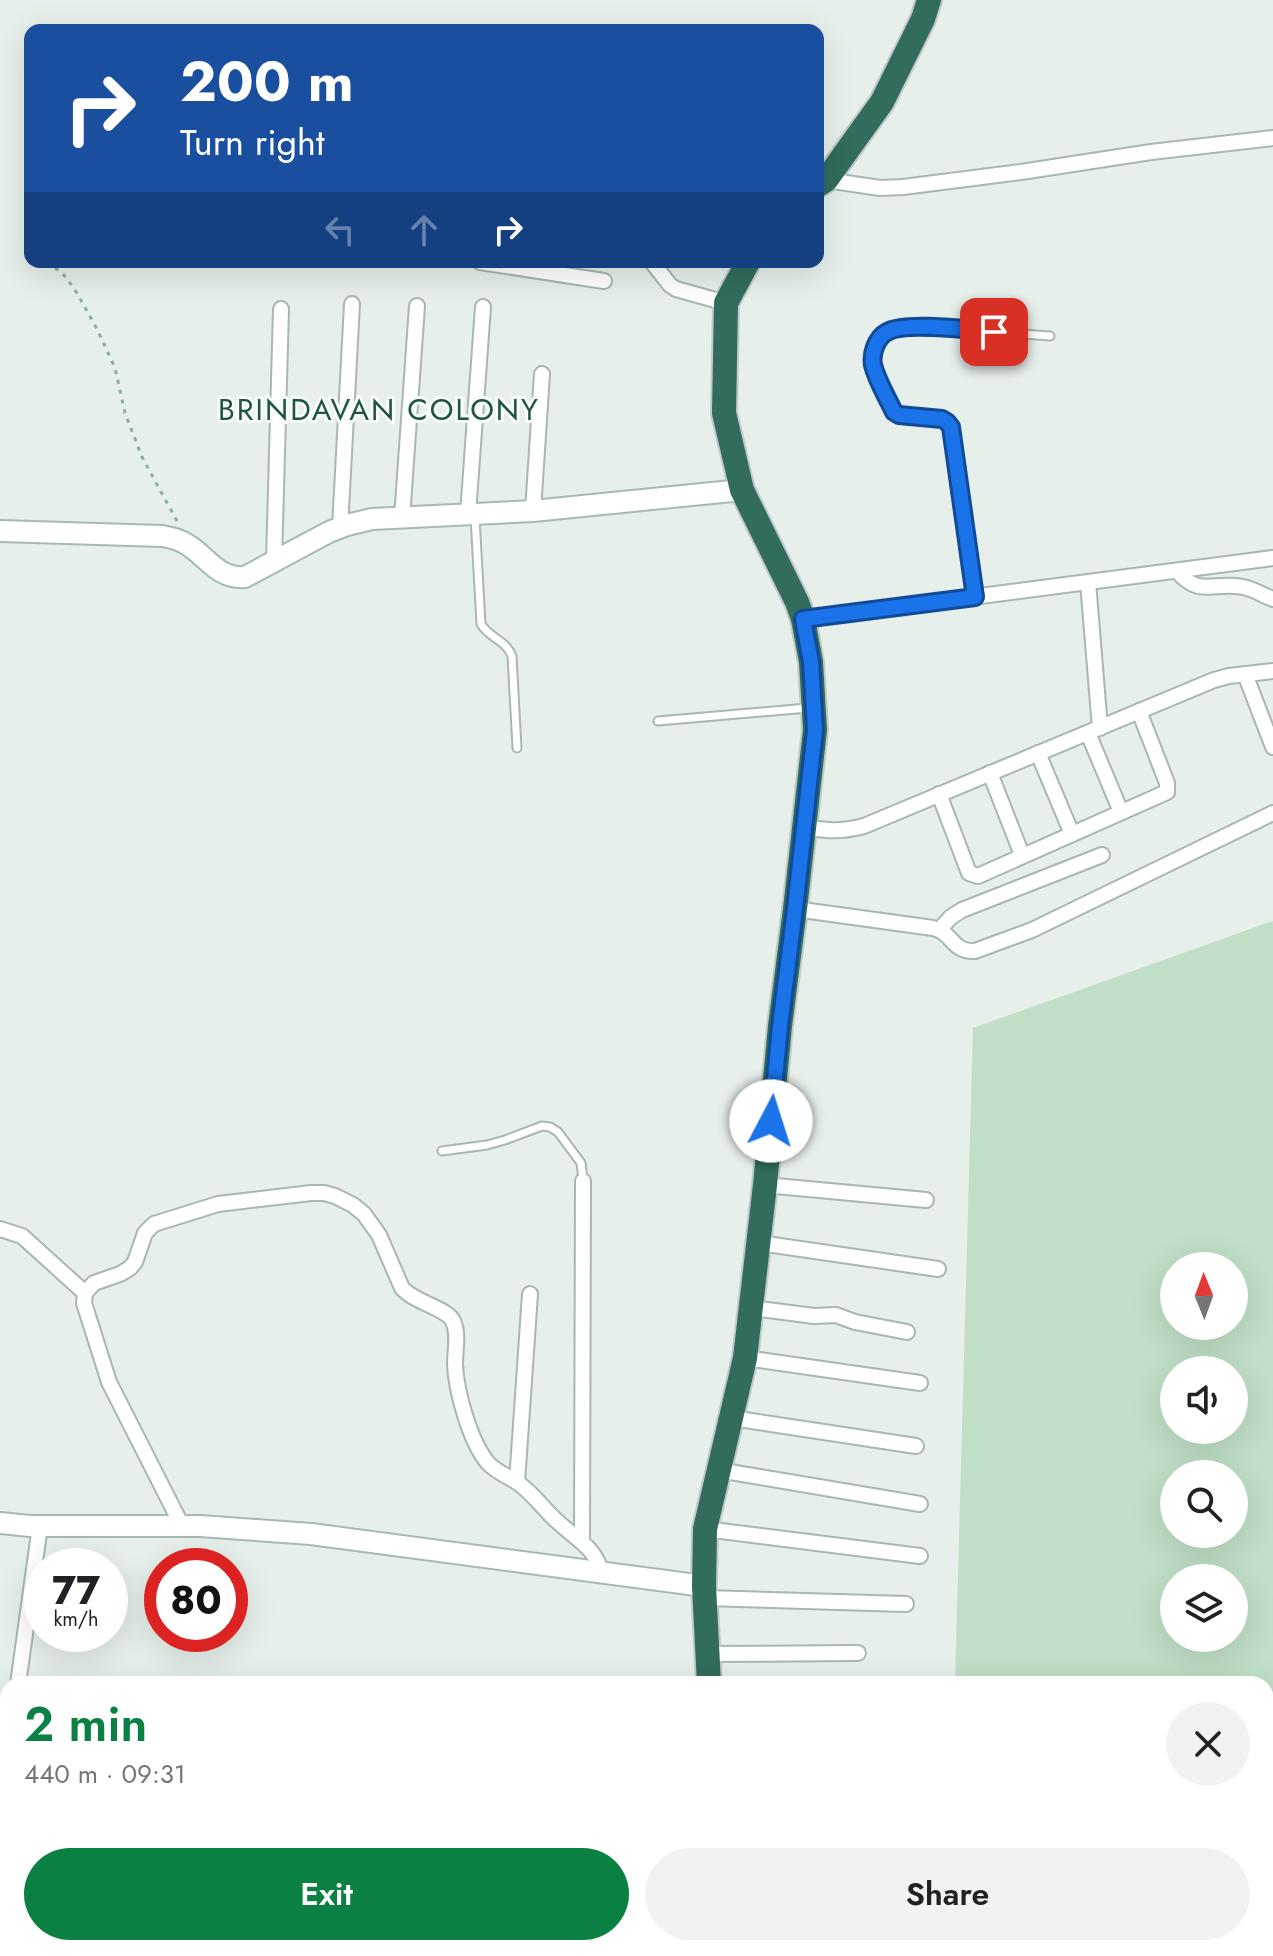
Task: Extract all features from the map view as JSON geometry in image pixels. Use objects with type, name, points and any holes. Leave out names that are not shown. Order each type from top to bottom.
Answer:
[{"type":"highway","points":[[824,179],[882,102],[923,19],[929,0]]},
{"type":"highway","points":[[709,1676],[705,1529],[745,1358],[752,1308],[780,1026],[815,730],[811,662],[803,619],[742,490],[724,413],[726,303],[745,268]]},
{"type":"street","points":[[824,182],[903,187],[1273,138]]},
{"type":"street","points":[[544,268],[604,281]]},
{"type":"street","points":[[657,268],[676,289],[726,303]]},
{"type":"street","points":[[340,528],[352,304]]},
{"type":"street","points":[[402,518],[417,306]]},
{"type":"street","points":[[472,514],[483,307]]},
{"type":"street","points":[[274,561],[281,309]]},
{"type":"street","points":[[533,511],[542,374]]},
{"type":"street","points":[[0,531],[178,539],[227,576],[235,578],[245,577],[340,528],[372,519],[533,511],[742,490]]},
{"type":"street","points":[[803,619],[1273,558]]},
{"type":"street","points":[[1177,571],[1196,586],[1243,587],[1273,599]]},
{"type":"street","points":[[1088,582],[1094,730],[1121,812]]},
{"type":"street","points":[[804,827],[846,831],[864,826],[1214,680],[1273,671]]},
{"type":"street","points":[[1245,674],[1273,747]]},
{"type":"street","points":[[939,794],[969,873],[978,876],[1165,793],[1168,789],[1139,711]]},
{"type":"street","points":[[1038,753],[1072,834]]},
{"type":"street","points":[[990,773],[1022,855]]},
{"type":"street","points":[[795,909],[940,929],[960,950],[975,951],[1032,930],[1273,813]]},
{"type":"street","points":[[940,929],[962,910],[1102,855]]},
{"type":"street","points":[[582,1540],[583,1181]]},
{"type":"street","points":[[765,1185],[926,1200]]},
{"type":"street","points":[[182,1526],[109,1382],[84,1303],[85,1293],[94,1283],[130,1268],[145,1233],[154,1224],[218,1204],[324,1193],[353,1205],[364,1214],[374,1226],[402,1288],[453,1320],[459,1398],[476,1443],[489,1464],[517,1482],[561,1525],[582,1540],[594,1555],[601,1572]]},
{"type":"street","points":[[0,1229],[22,1236],[85,1293]]},
{"type":"street","points":[[759,1243],[938,1269]]},
{"type":"street","points":[[517,1482],[530,1294]]},
{"type":"street","points":[[752,1308],[814,1316],[836,1315],[907,1332]]},
{"type":"street","points":[[745,1358],[920,1383]]},
{"type":"street","points":[[732,1418],[916,1446]]},
{"type":"street","points":[[718,1470],[920,1504]]},
{"type":"street","points":[[0,1523],[182,1526],[311,1534],[601,1572],[705,1592],[906,1604]]},
{"type":"street","points":[[19,1676],[40,1526]]},
{"type":"street","points":[[705,1529],[920,1556]]},
{"type":"street","points":[[708,1654],[858,1653]]},
{"type":"lane","points":[[975,597],[951,427],[942,419],[894,412],[874,366],[874,350],[887,332],[899,328],[1050,336]]},
{"type":"lane","points":[[472,514],[481,624],[506,644],[512,656],[517,748]]},
{"type":"lane","points":[[658,721],[814,707]]},
{"type":"lane","points":[[442,1151],[487,1145],[542,1126],[550,1127],[558,1132],[581,1163],[583,1181]]},
{"type":"path","points":[[55,268],[74,288],[97,329],[115,368],[125,413],[142,457],[190,546]]},
{"type":"green space","points":[[1273,921],[1273,1676],[955,1676],[973,1028]]},
{"type":"district","name":"BRINDAVAN COLONY","points":[[379,409]]},
{"type":"route","points":[[771,1121],[815,730],[811,662],[803,619],[975,597],[951,427],[942,419],[894,412],[874,366],[874,350],[887,332],[899,328],[994,332]]}]
